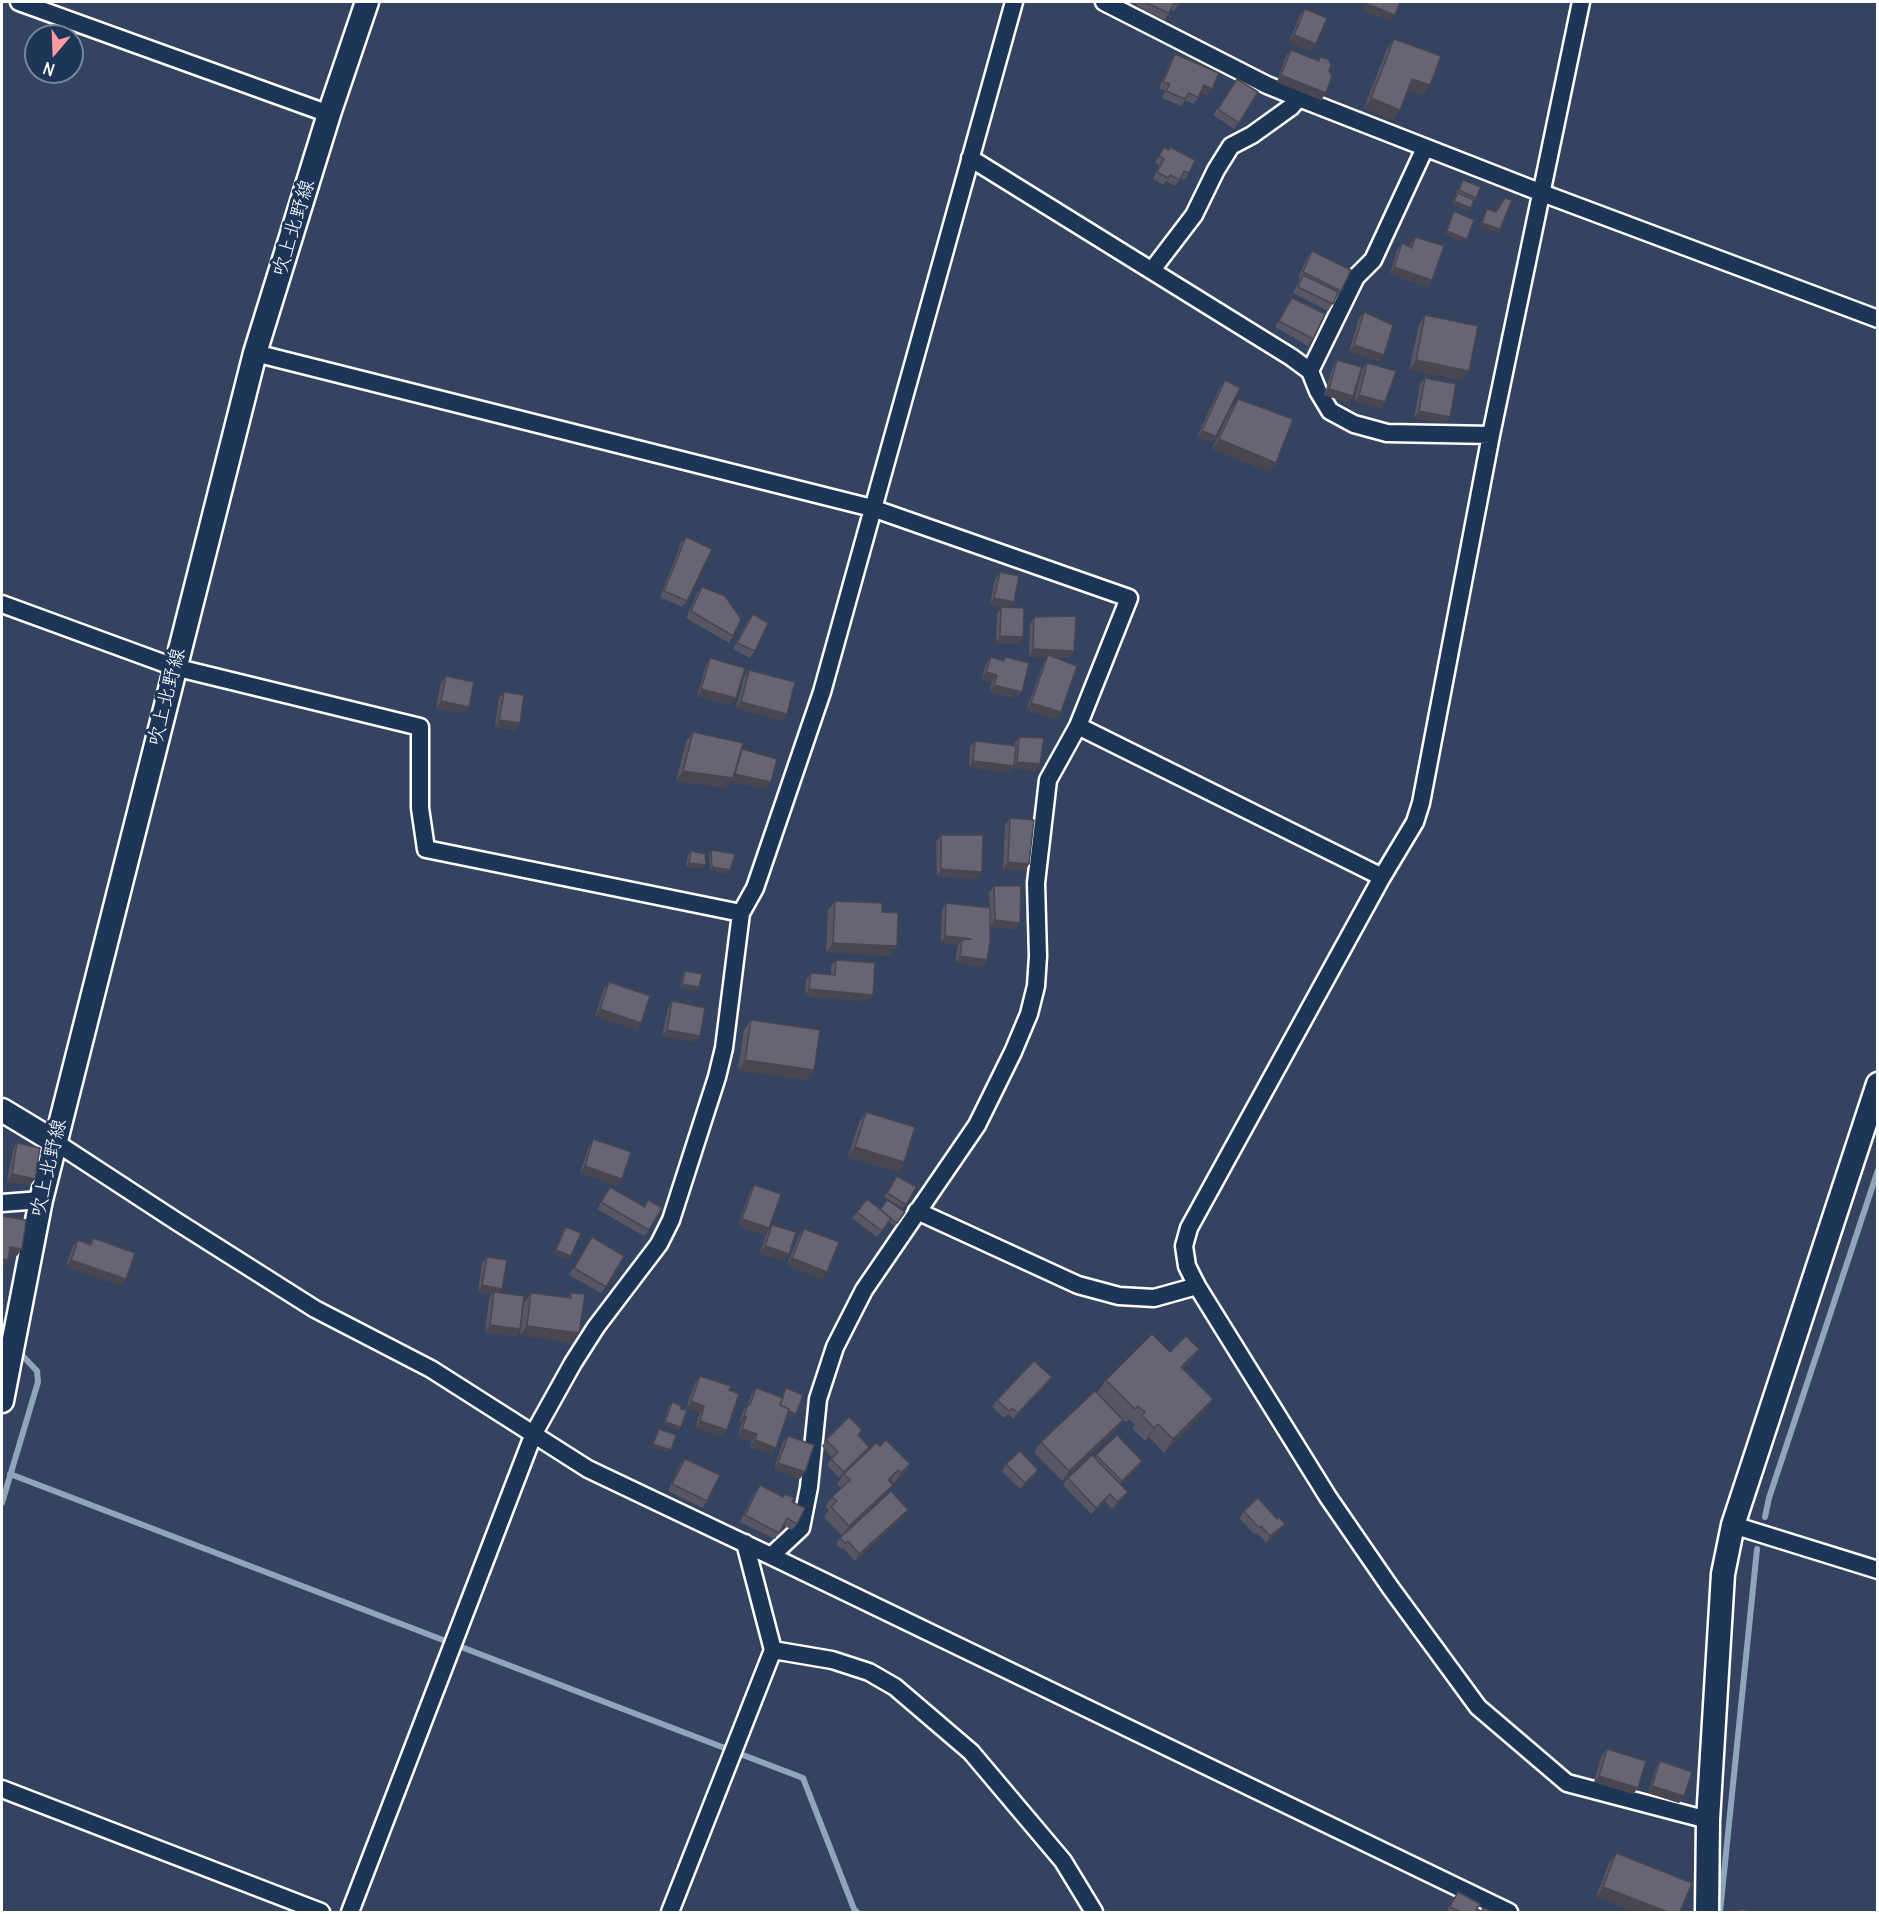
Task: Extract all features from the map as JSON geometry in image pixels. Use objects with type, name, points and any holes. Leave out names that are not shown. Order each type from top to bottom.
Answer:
[{"type":"main road","name":"吹上北野線","points":[[2,1401],[40,1200],[255,353],[329,114],[367,2]]},
{"type":"main road","points":[[1707,1912],[1708,1820],[1723,1574],[1733,1525],[1878,1084]]},
{"type":"main road","points":[[2,1110],[55,1142]]},
{"type":"street","points":[[19,2],[329,114]]},
{"type":"street","points":[[350,1912],[534,1433],[596,1327],[659,1244],[672,1220],[724,1048],[741,913],[755,888],[822,692],[1014,2]]},
{"type":"street","points":[[1104,2],[1267,86],[1542,193],[1878,318]]},
{"type":"street","points":[[1581,2],[1491,435],[1421,803],[1415,822],[1382,877],[1189,1228],[1184,1246],[1187,1266],[1197,1286],[1328,1497],[1390,1587],[1478,1707],[1567,1783],[1708,1820]]},
{"type":"street","points":[[1152,270],[1194,215],[1216,170],[1231,146],[1252,135],[1299,99]]},
{"type":"street","points":[[1310,371],[1356,277],[1373,260],[1425,148]]},
{"type":"street","points":[[970,158],[1291,357],[1310,371],[1330,411],[1354,424],[1387,433],[1491,435]]},
{"type":"street","points":[[255,353],[873,508],[1129,598],[1078,726],[1048,780],[1036,883],[1038,956],[1036,986],[1029,1014],[1013,1052],[976,1125],[864,1290],[835,1347],[818,1399],[809,1487],[801,1528],[771,1556]]},
{"type":"street","points":[[2,604],[174,667],[420,727],[420,808],[426,849],[741,913]]},
{"type":"street","points":[[1078,726],[1382,877]]},
{"type":"street","points":[[55,1142],[315,1309],[431,1369],[588,1469],[1509,1912]]},
{"type":"street","points":[[2,1203],[40,1200]]},
{"type":"street","points":[[917,1211],[1078,1285],[1119,1296],[1154,1298],[1197,1286]]},
{"type":"street","points":[[1733,1525],[1878,1570]]},
{"type":"street","points":[[670,1912],[772,1650],[745,1543]]},
{"type":"street","points":[[772,1650],[832,1660],[869,1672],[895,1687],[971,1752],[1063,1861],[1094,1912]]},
{"type":"street","points":[[2,1789],[321,1912]]},
{"type":"building","points":[[1144,2],[1180,2],[1179,5],[1174,3],[1169,13]]},
{"type":"building","points":[[1366,2],[1400,2],[1395,15]]},
{"type":"building","points":[[1305,9],[1327,18],[1316,44],[1294,35]]},
{"type":"building","points":[[1394,39],[1441,56],[1430,85],[1412,79],[1400,110],[1371,98]]},
{"type":"building","points":[[1291,50],[1319,61],[1320,57],[1328,59],[1332,76],[1326,93],[1281,75]]},
{"type":"building","points":[[1175,54],[1219,73],[1212,89],[1204,85],[1198,97],[1188,93],[1185,99],[1166,91],[1170,84],[1163,82]]},
{"type":"building","points":[[1237,79],[1258,92],[1239,123],[1218,109]]},
{"type":"building","points":[[1164,147],[1169,150],[1170,147],[1195,160],[1189,173],[1184,171],[1180,180],[1170,175],[1168,178],[1157,172],[1164,159],[1159,156]]},
{"type":"building","points":[[1463,180],[1481,187],[1476,198],[1459,190]]},
{"type":"building","points":[[1458,193],[1474,200],[1471,208],[1454,201]]},
{"type":"building","points":[[1505,198],[1512,200],[1500,229],[1482,223],[1487,209],[1496,212]]},
{"type":"building","points":[[1454,211],[1474,220],[1467,239],[1447,231]]},
{"type":"building","points":[[1415,237],[1444,246],[1432,280],[1394,267],[1402,243],[1412,248]]},
{"type":"building","points":[[1312,251],[1351,270],[1341,291],[1303,272]]},
{"type":"building","points":[[1303,275],[1338,292],[1333,304],[1298,287]]},
{"type":"building","points":[[1292,298],[1325,314],[1313,339],[1279,321]]},
{"type":"building","points":[[1364,312],[1393,325],[1384,355],[1354,345]]},
{"type":"building","points":[[1425,315],[1478,326],[1469,371],[1416,360]]},
{"type":"building","points":[[1337,360],[1362,367],[1353,396],[1329,389]]},
{"type":"building","points":[[1367,363],[1396,371],[1385,402],[1359,395]]},
{"type":"building","points":[[1425,378],[1456,384],[1450,417],[1419,411]]},
{"type":"building","points":[[1225,380],[1240,388],[1216,436],[1202,431]]},
{"type":"building","points":[[1238,399],[1293,419],[1276,463],[1219,439]]},
{"type":"building","points":[[686,537],[712,549],[687,601],[664,591]]},
{"type":"building","points":[[1000,572],[1019,576],[1014,602],[994,598]]},
{"type":"building","points":[[702,587],[725,596],[741,619],[733,636],[691,611]]},
{"type":"building","points":[[1001,607],[1024,608],[1023,637],[1000,636]]},
{"type":"building","points":[[753,614],[768,623],[755,651],[737,643]]},
{"type":"building","points":[[1076,616],[1074,651],[1033,649],[1034,617]]},
{"type":"building","points":[[1048,655],[1077,666],[1061,712],[1031,703]]},
{"type":"building","points":[[991,657],[1004,661],[1005,657],[1029,663],[1022,692],[994,685],[997,675],[986,672]]},
{"type":"building","points":[[710,658],[745,668],[736,698],[701,689]]},
{"type":"building","points":[[749,670],[795,682],[787,714],[741,702]]},
{"type":"building","points":[[446,676],[474,682],[469,707],[441,701]]},
{"type":"building","points":[[504,692],[524,695],[520,723],[499,720]]},
{"type":"building","points":[[693,732],[743,743],[733,778],[683,771]]},
{"type":"building","points":[[1019,737],[1044,738],[1040,764],[1017,762]]},
{"type":"building","points":[[975,741],[1016,746],[1014,766],[973,761]]},
{"type":"building","points":[[742,749],[777,759],[771,782],[735,774]]},
{"type":"building","points":[[1010,818],[1034,820],[1029,864],[1008,862]]},
{"type":"building","points":[[941,835],[983,835],[982,872],[941,869]]},
{"type":"building","points":[[711,850],[735,854],[730,870],[712,867]]},
{"type":"building","points":[[691,851],[705,854],[706,865],[689,863]]},
{"type":"building","points":[[994,886],[1021,886],[1020,923],[995,920]]},
{"type":"building","points":[[835,901],[882,903],[882,912],[898,913],[897,946],[833,943]]},
{"type":"building","points":[[946,903],[990,908],[990,942],[987,960],[960,956],[962,940],[971,939],[945,936]]},
{"type":"building","points":[[836,960],[875,963],[873,995],[809,989],[811,973],[835,975]]},
{"type":"building","points":[[685,971],[702,974],[699,987],[682,984]]},
{"type":"building","points":[[609,982],[650,996],[641,1023],[600,1009]]},
{"type":"building","points":[[672,1001],[705,1008],[700,1036],[667,1030]]},
{"type":"building","points":[[751,1020],[820,1030],[814,1070],[745,1060]]},
{"type":"building","points":[[866,1112],[915,1127],[904,1162],[855,1147]]},
{"type":"building","points":[[593,1139],[631,1152],[622,1179],[585,1166]]},
{"type":"building","points":[[17,1143],[40,1148],[35,1179],[12,1174]]},
{"type":"building","points":[[897,1176],[916,1187],[906,1205],[887,1193]]},
{"type":"building","points":[[754,1185],[781,1194],[769,1228],[742,1219]]},
{"type":"building","points":[[610,1187],[645,1207],[648,1200],[662,1208],[649,1230],[601,1202]]},
{"type":"building","points":[[867,1199],[891,1218],[882,1231],[857,1212]]},
{"type":"building","points":[[887,1200],[905,1212],[897,1223],[880,1210]]},
{"type":"building","points":[[2,1216],[26,1220],[22,1249],[10,1247],[8,1260],[2,1259]]},
{"type":"building","points":[[772,1225],[796,1232],[789,1254],[765,1246]]},
{"type":"building","points":[[566,1227],[581,1233],[571,1256],[556,1250]]},
{"type":"building","points":[[804,1229],[839,1242],[827,1272],[792,1258]]},
{"type":"building","points":[[592,1237],[624,1256],[606,1287],[574,1268]]},
{"type":"building","points":[[93,1238],[135,1253],[126,1279],[71,1260],[78,1240],[91,1245]]},
{"type":"building","points":[[487,1257],[507,1260],[502,1289],[482,1285]]},
{"type":"building","points":[[494,1292],[524,1296],[520,1329],[490,1325]]},
{"type":"building","points":[[531,1293],[571,1298],[571,1293],[585,1294],[579,1333],[527,1326]]},
{"type":"building","points":[[1152,1334],[1170,1352],[1186,1336],[1199,1349],[1181,1367],[1213,1399],[1173,1439],[1158,1424],[1154,1428],[1142,1415],[1145,1412],[1138,1406],[1135,1409],[1106,1380]]},
{"type":"building","points":[[1034,1361],[1052,1377],[1018,1413],[1012,1408],[1009,1411],[997,1400]]},
{"type":"building","points":[[700,1376],[731,1386],[729,1390],[739,1394],[727,1430],[700,1421],[704,1406],[691,1401]]},
{"type":"building","points":[[756,1388],[783,1398],[780,1405],[789,1409],[776,1448],[755,1440],[757,1434],[742,1429],[746,1417],[744,1416]]},
{"type":"building","points":[[786,1388],[803,1395],[796,1414],[780,1405]]},
{"type":"building","points":[[1095,1391],[1123,1420],[1069,1471],[1041,1442]]},
{"type":"building","points":[[672,1402],[681,1406],[681,1409],[687,1410],[681,1427],[665,1422]]},
{"type":"building","points":[[849,1417],[862,1430],[858,1435],[869,1447],[844,1472],[831,1459],[838,1452],[826,1440]]},
{"type":"building","points":[[659,1429],[676,1435],[671,1450],[653,1444]]},
{"type":"building","points":[[1117,1435],[1142,1461],[1122,1481],[1096,1455]]},
{"type":"building","points":[[788,1436],[814,1445],[805,1472],[778,1463]]},
{"type":"building","points":[[886,1440],[910,1464],[901,1473],[898,1470],[888,1480],[893,1485],[849,1526],[831,1507],[837,1501],[832,1497],[850,1480],[844,1474],[876,1443],[880,1446]]},
{"type":"building","points":[[1020,1451],[1038,1470],[1025,1483],[1006,1464]]},
{"type":"building","points":[[1092,1455],[1128,1492],[1117,1502],[1110,1494],[1096,1508],[1068,1478]]},
{"type":"building","points":[[685,1459],[720,1475],[707,1501],[672,1484]]},
{"type":"building","points":[[760,1485],[783,1497],[785,1494],[794,1498],[792,1502],[805,1508],[797,1524],[787,1518],[779,1533],[745,1515]]},
{"type":"building","points":[[891,1491],[908,1510],[859,1554],[848,1541],[845,1543],[840,1538]]},
{"type":"building","points":[[1258,1498],[1277,1519],[1279,1517],[1285,1524],[1270,1536],[1261,1526],[1259,1528],[1244,1511]]},
{"type":"building","points":[[1607,1749],[1646,1761],[1638,1788],[1599,1776]]},
{"type":"building","points":[[1660,1761],[1692,1772],[1684,1796],[1652,1786]]},
{"type":"building","points":[[1616,1853],[1692,1883],[1680,1912],[1668,1912],[1603,1887]]},
{"type":"building","points":[[1458,1892],[1480,1904],[1475,1912],[1461,1912],[1450,1907]]},
{"type":"building","points":[[1483,1908],[1493,1912],[1481,1912]]},
{"type":"waterway","points":[[1765,1517],[1769,1498],[1878,1170]]},
{"type":"waterway","points":[[2,1503],[38,1382],[37,1371],[19,1352]]},
{"type":"waterway","points":[[10,1474],[803,1778],[857,1912]]},
{"type":"waterway","points":[[1720,1912],[1757,1549]]}]
